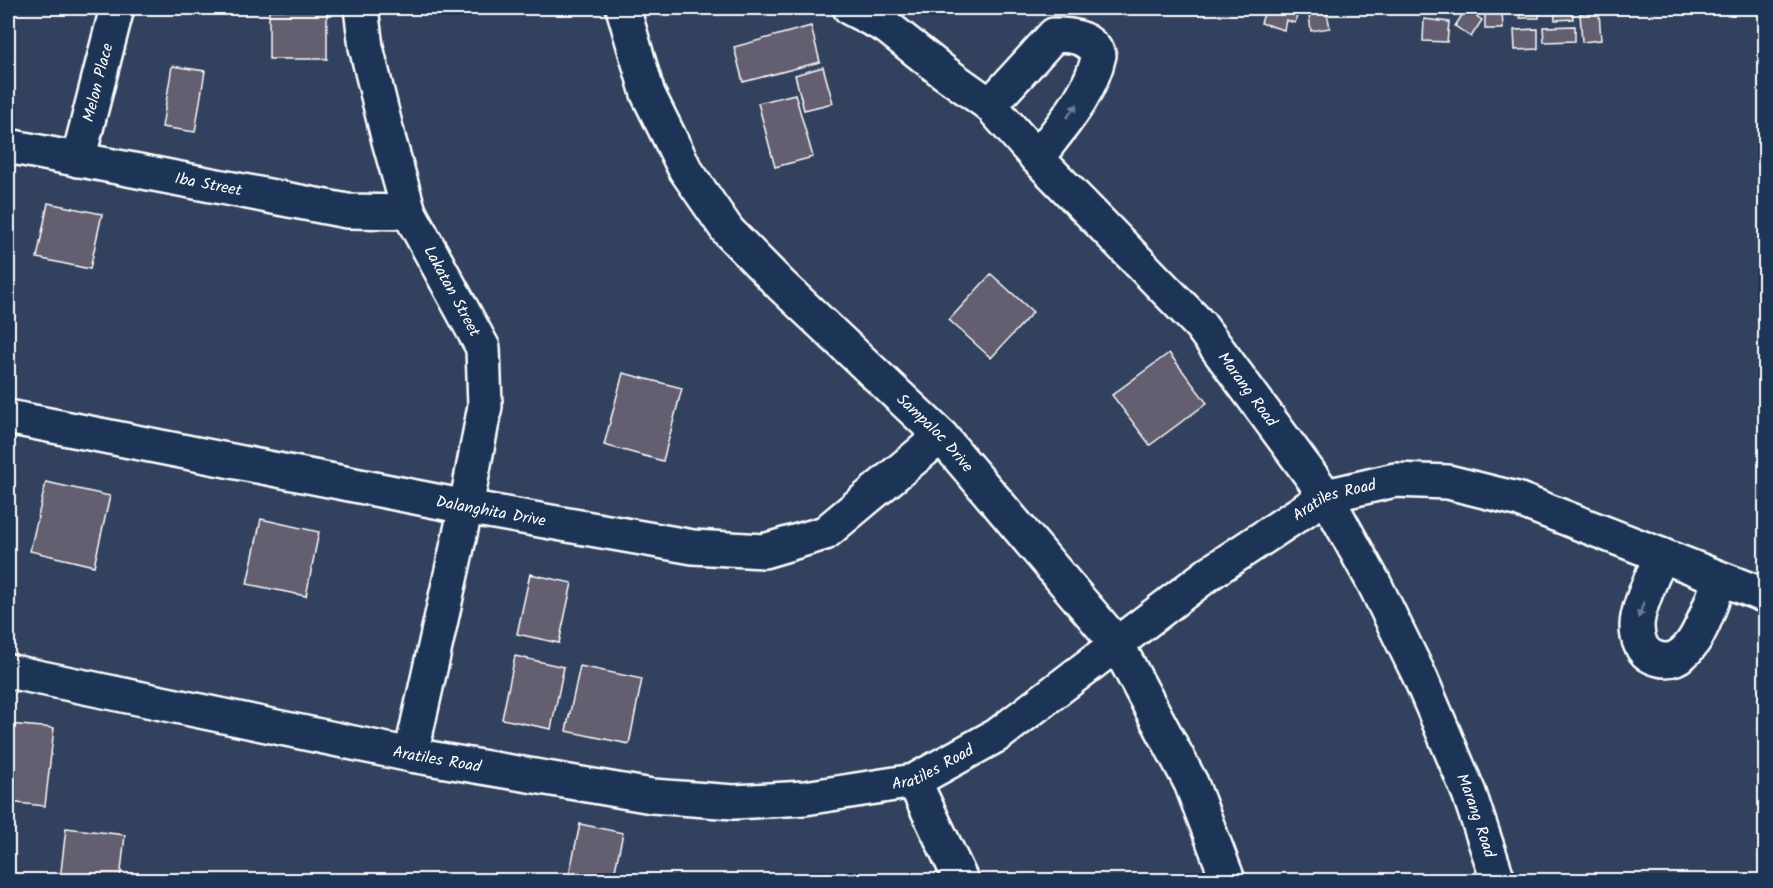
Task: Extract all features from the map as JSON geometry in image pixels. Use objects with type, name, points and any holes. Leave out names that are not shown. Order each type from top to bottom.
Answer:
[{"type":"street","name":"Melon Place","points":[[78,160],[117,8]]},
{"type":"street","name":"Lakatan Street","points":[[361,8],[366,46],[388,141],[409,212],[483,348],[485,406],[466,507],[411,755]]},
{"type":"street","name":"Sampaloc Drive","points":[[623,8],[648,94],[685,169],[728,231],[781,285],[941,435],[1117,644],[1191,783],[1228,880]]},
{"type":"street","name":"Marang Road","points":[[850,8],[886,27],[945,74],[990,105],[1036,158],[1200,325],[1326,496],[1374,583],[1420,677],[1469,793],[1498,880]]},
{"type":"street","points":[[990,105],[1054,35],[1073,35],[1092,44],[1099,55],[1095,73],[1081,100],[1036,158]]},
{"type":"street","name":"Iba Street","points":[[8,146],[348,211],[409,212]]},
{"type":"street","name":"Dalanghita Drive","points":[[8,417],[466,507],[693,547],[764,551],[825,532],[941,435]]},
{"type":"street","name":"Aratiles Road","points":[[8,671],[411,755],[652,796],[734,802],[805,798],[914,781],[999,734],[1211,572],[1326,496],[1395,480],[1448,482],[1517,499],[1719,580],[1766,596]]},
{"type":"street","points":[[1660,555],[1637,623],[1638,643],[1649,656],[1663,660],[1679,658],[1693,645],[1719,580]]},
{"type":"street","points":[[914,781],[962,880]]},
{"type":"building","points":[[1266,8],[1299,8],[1295,23],[1286,20],[1284,30],[1261,23]]},
{"type":"building","points":[[1308,8],[1326,8],[1330,28],[1311,31]]},
{"type":"building","points":[[1519,8],[1539,8],[1539,18],[1520,18]]},
{"type":"building","points":[[1554,8],[1572,8],[1573,19],[1555,20]]},
{"type":"building","points":[[1466,9],[1482,20],[1471,37],[1455,26]]},
{"type":"building","points":[[269,10],[327,10],[327,59],[269,59]]},
{"type":"building","points":[[1502,10],[1503,29],[1485,29],[1485,11]]},
{"type":"building","points":[[1599,12],[1601,40],[1582,42],[1580,13]]},
{"type":"building","points":[[1424,19],[1449,22],[1447,42],[1423,41]]},
{"type":"building","points":[[811,26],[820,62],[743,82],[734,47]]},
{"type":"building","points":[[1575,26],[1575,41],[1544,42],[1543,27]]},
{"type":"building","points":[[1538,29],[1538,49],[1515,50],[1514,30]]},
{"type":"building","points":[[172,66],[205,71],[195,132],[162,127]]},
{"type":"building","points":[[823,67],[833,103],[804,110],[795,75]]},
{"type":"building","points":[[795,94],[813,157],[775,167],[758,103]]},
{"type":"building","points":[[48,203],[102,214],[90,269],[37,258]]},
{"type":"building","points":[[991,274],[1033,312],[991,358],[949,320]]},
{"type":"building","points":[[1169,353],[1207,403],[1150,445],[1112,395]]},
{"type":"building","points":[[623,373],[682,388],[663,461],[604,445]]},
{"type":"building","points":[[46,482],[110,496],[94,566],[30,551]]},
{"type":"building","points":[[261,519],[319,532],[306,596],[247,584]]},
{"type":"building","points":[[530,574],[572,583],[559,643],[517,634]]},
{"type":"building","points":[[515,656],[564,667],[551,729],[502,719]]},
{"type":"building","points":[[580,666],[642,679],[629,744],[566,731]]},
{"type":"building","points":[[8,724],[54,728],[45,806],[8,802]]},
{"type":"building","points":[[580,824],[623,833],[613,880],[568,880]]},
{"type":"building","points":[[66,828],[125,835],[120,880],[60,880]]}]
